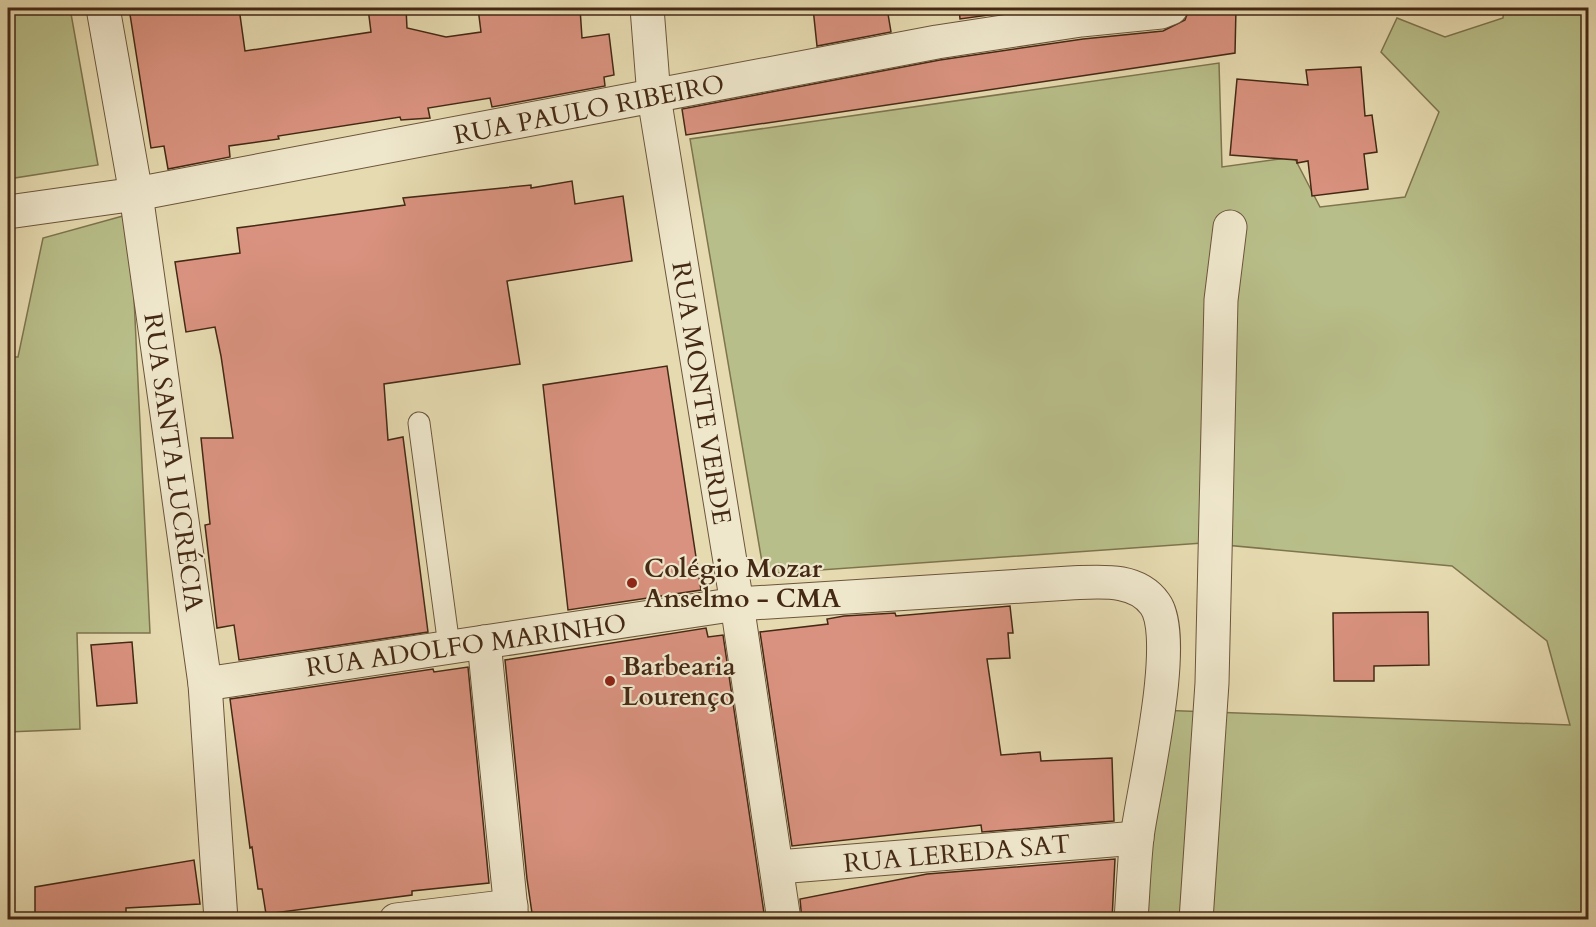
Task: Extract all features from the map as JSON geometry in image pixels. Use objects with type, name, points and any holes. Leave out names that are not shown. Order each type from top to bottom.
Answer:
[{"type":"street","name":"RUA SANTA LUCRÉCIA","points":[[103,8],[136,194],[205,684],[221,920]]},
{"type":"street","name":"RUA MONTE VERDE","points":[[647,8],[654,97],[737,604],[778,867],[784,920]]},
{"type":"street","name":"RUA PAULO RIBEIRO","points":[[8,212],[136,194],[937,42],[1081,20],[1161,12],[1171,8]]},
{"type":"street","points":[[1196,920],[1212,683],[1221,300],[1230,227]]},
{"type":"street","name":"RUA ADOLFO MARINHO","points":[[205,684],[737,604],[1070,583],[1125,585],[1139,589],[1154,603],[1161,615],[1164,632],[1162,677],[1137,838],[1131,920]]},
{"type":"street","points":[[396,920],[512,913],[484,642]]},
{"type":"street","points":[[1162,677],[1212,683]]},
{"type":"street","name":"RUA LEREDA SAT","points":[[778,867],[1137,838]]},
{"type":"lane","points":[[419,423],[449,646]]},
{"type":"green space","points":[[8,8],[70,8],[98,165],[8,179]]},
{"type":"green space","points":[[1504,8],[1588,8],[1588,919],[1144,919],[1157,710],[1570,725],[1547,641],[1452,566],[1203,543],[764,574],[690,139],[1219,63],[1222,167],[1294,157],[1320,207],[1405,197],[1439,112],[1381,52],[1397,18],[1445,37],[1503,18]]},
{"type":"green space","points":[[130,214],[150,633],[77,633],[80,729],[8,732],[8,357],[18,357],[43,238]]},
{"type":"building","points":[[129,8],[239,8],[245,51],[371,32],[368,8],[406,8],[407,28],[446,37],[481,32],[478,8],[580,8],[582,38],[609,34],[614,75],[604,77],[605,86],[492,107],[490,98],[428,108],[430,118],[401,120],[400,117],[229,146],[230,157],[168,169],[164,146],[151,148]]},
{"type":"building","points":[[813,8],[887,8],[891,32],[817,46]]},
{"type":"building","points":[[959,8],[1039,8],[960,19]]},
{"type":"building","points":[[1236,8],[1235,53],[686,135],[682,109],[940,60],[1083,39],[1163,31],[1185,20],[1189,9]]},
{"type":"building","points":[[1361,67],[1365,116],[1372,115],[1377,152],[1364,154],[1368,189],[1312,196],[1308,161],[1297,163],[1297,160],[1230,155],[1237,79],[1308,85],[1306,70]]},
{"type":"building","points":[[572,181],[575,204],[623,196],[632,261],[507,281],[520,364],[384,384],[388,440],[403,437],[428,632],[239,660],[234,625],[217,628],[205,525],[210,524],[201,438],[233,438],[221,356],[215,327],[186,332],[175,262],[240,253],[237,228],[405,205],[403,198],[531,185],[531,188]]},
{"type":"building","points":[[667,366],[701,590],[568,610],[543,385]]},
{"type":"building","points":[[1010,606],[1013,633],[1008,633],[1010,658],[987,659],[1001,755],[1040,752],[1041,761],[1112,758],[1114,821],[982,832],[981,825],[792,846],[760,632],[828,624],[827,619],[844,616],[895,613],[896,616]]},
{"type":"building","points":[[1428,612],[1429,665],[1374,666],[1374,681],[1334,681],[1333,613]]},
{"type":"building","points":[[706,628],[708,637],[723,635],[765,920],[533,920],[505,660]]},
{"type":"building","points":[[132,642],[137,703],[97,706],[91,645]]},
{"type":"building","points":[[468,667],[489,883],[412,891],[412,895],[266,914],[262,889],[258,889],[252,847],[250,848],[230,699],[433,669],[434,672]]},
{"type":"building","points":[[1115,859],[1112,920],[802,920],[800,899],[927,874]]},
{"type":"building","points":[[194,860],[200,904],[126,908],[126,920],[35,920],[35,887]]},
{"type":"place","name":"Colégio Mozar Anselmo - CMA","points":[[632,583]]},
{"type":"place","name":"Barbearia Lourenço","points":[[610,681]]}]
